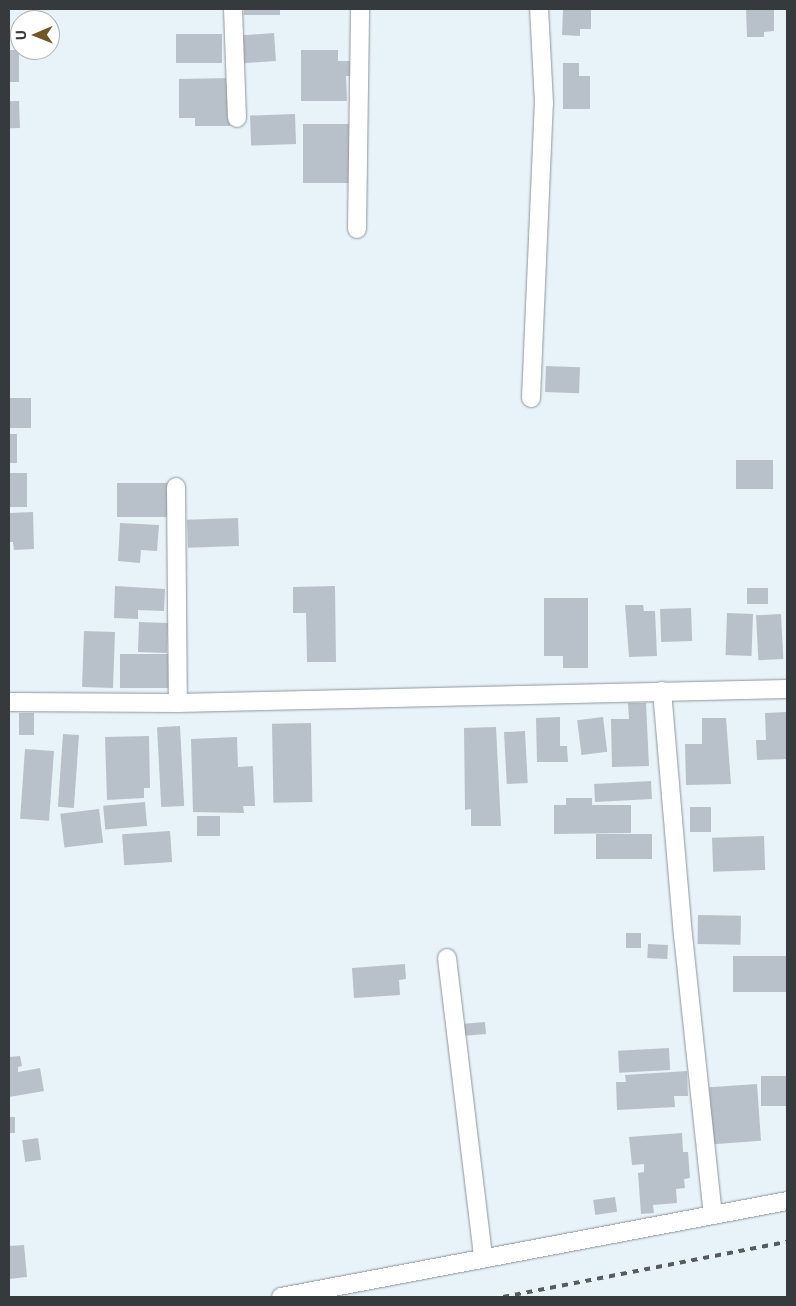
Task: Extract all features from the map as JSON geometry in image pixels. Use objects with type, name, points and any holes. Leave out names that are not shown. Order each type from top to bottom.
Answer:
[{"type":"street","points":[[233,9],[237,118]]},
{"type":"street","points":[[356,229],[360,9]]},
{"type":"street","points":[[531,398],[544,103],[539,9]]},
{"type":"street","points":[[176,487],[178,703]]},
{"type":"street","points":[[9,702],[178,703],[787,688]]},
{"type":"street","points":[[662,691],[683,935],[713,1214]]},
{"type":"street","points":[[447,958],[483,1257]]},
{"type":"street","points":[[281,1297],[483,1257],[787,1201]]},
{"type":"building","points":[[244,9],[280,9],[280,15],[244,15]]},
{"type":"building","points":[[563,9],[591,9],[591,29],[580,29],[580,36],[562,35]]},
{"type":"building","points":[[746,9],[774,9],[774,31],[764,32],[764,37],[747,37]]},
{"type":"building","points":[[274,33],[276,61],[238,64],[236,36]]},
{"type":"building","points":[[176,34],[222,34],[222,63],[176,63]]},
{"type":"building","points":[[9,50],[10,60],[19,60],[19,82],[9,82]]},
{"type":"building","points":[[301,50],[338,50],[338,61],[351,61],[351,76],[346,76],[347,101],[301,101]]},
{"type":"building","points":[[563,63],[579,63],[579,76],[590,76],[590,109],[563,109]]},
{"type":"building","points":[[230,78],[230,126],[195,126],[195,118],[179,118],[179,79]]},
{"type":"building","points":[[9,101],[19,101],[20,128],[10,128]]},
{"type":"building","points":[[295,114],[296,144],[251,146],[250,116]]},
{"type":"building","points":[[303,124],[349,124],[349,183],[303,183]]},
{"type":"building","points":[[546,366],[580,367],[579,393],[545,392]]},
{"type":"building","points":[[9,398],[31,398],[31,428],[9,428]]},
{"type":"building","points":[[9,434],[17,434],[17,463],[9,463]]},
{"type":"building","points":[[736,460],[773,460],[773,489],[736,489]]},
{"type":"building","points":[[9,473],[27,473],[27,507],[9,507]]},
{"type":"building","points":[[117,483],[168,483],[168,517],[117,517]]},
{"type":"building","points":[[33,512],[34,549],[14,550],[13,542],[9,542],[9,513]]},
{"type":"building","points":[[238,518],[239,546],[188,548],[187,520]]},
{"type":"building","points":[[120,523],[159,525],[157,551],[141,550],[140,563],[118,561]]},
{"type":"building","points":[[115,586],[165,589],[164,611],[138,610],[138,619],[114,618]]},
{"type":"building","points":[[335,586],[336,662],[307,662],[306,613],[293,613],[293,587]]},
{"type":"building","points":[[747,588],[768,588],[768,604],[747,604]]},
{"type":"building","points":[[544,598],[588,598],[588,668],[563,668],[563,656],[544,656]]},
{"type":"building","points":[[625,605],[643,605],[644,611],[655,611],[657,656],[629,657]]},
{"type":"building","points":[[691,608],[692,641],[661,642],[660,609]]},
{"type":"building","points":[[727,613],[753,614],[752,656],[726,655]]},
{"type":"building","points":[[781,614],[783,659],[758,660],[756,615]]},
{"type":"building","points":[[139,622],[168,623],[167,653],[138,652]]},
{"type":"building","points":[[84,631],[115,632],[113,688],[82,687]]},
{"type":"building","points":[[120,654],[169,654],[169,688],[120,688]]},
{"type":"building","points":[[628,703],[646,703],[649,766],[612,767],[611,719],[629,719]]},
{"type":"building","points":[[787,712],[787,759],[757,760],[756,740],[766,740],[765,713]]},
{"type":"building","points":[[19,713],[34,713],[34,735],[19,735]]},
{"type":"building","points":[[560,717],[560,746],[567,746],[568,762],[537,762],[536,718]]},
{"type":"building","points":[[603,717],[607,752],[581,755],[577,720]]},
{"type":"building","points":[[702,718],[726,718],[731,784],[686,785],[685,744],[702,744]]},
{"type":"building","points":[[311,723],[312,802],[273,803],[272,724]]},
{"type":"building","points":[[180,726],[184,806],[161,807],[157,727]]},
{"type":"building","points":[[496,727],[501,826],[471,826],[471,809],[465,810],[464,728]]},
{"type":"building","points":[[525,731],[528,783],[507,784],[504,732]]},
{"type":"building","points":[[63,734],[79,735],[74,808],[58,807]]},
{"type":"building","points":[[149,736],[150,788],[144,788],[144,798],[107,800],[105,737]]},
{"type":"building","points":[[237,737],[238,767],[253,766],[255,806],[243,806],[244,813],[193,812],[191,739]]},
{"type":"building","points":[[25,749],[54,751],[49,821],[20,819]]},
{"type":"building","points":[[651,781],[652,799],[595,802],[594,784]]},
{"type":"building","points":[[566,798],[592,798],[592,805],[631,805],[631,833],[554,834],[554,805],[566,805]]},
{"type":"building","points":[[145,802],[147,826],[105,830],[103,806]]},
{"type":"building","points":[[690,807],[711,807],[711,832],[690,832]]},
{"type":"building","points":[[99,809],[103,843],[64,847],[60,814]]},
{"type":"building","points":[[197,816],[220,816],[220,836],[197,836]]},
{"type":"building","points":[[170,831],[172,862],[124,865],[122,834]]},
{"type":"building","points":[[596,834],[652,834],[652,859],[596,859]]},
{"type":"building","points":[[764,836],[765,870],[713,872],[712,838]]},
{"type":"building","points":[[698,915],[741,916],[740,945],[697,944]]},
{"type":"building","points":[[626,933],[641,933],[641,948],[626,948]]},
{"type":"building","points":[[648,944],[668,945],[667,959],[647,958]]},
{"type":"building","points":[[733,956],[787,956],[787,992],[733,992]]},
{"type":"building","points":[[405,964],[406,979],[399,980],[400,995],[354,998],[352,968]]},
{"type":"building","points":[[485,1022],[486,1034],[462,1036],[461,1024]]},
{"type":"building","points":[[669,1048],[670,1070],[619,1073],[618,1051]]},
{"type":"building","points":[[20,1056],[22,1066],[18,1067],[18,1072],[40,1068],[44,1091],[9,1097],[9,1057]]},
{"type":"building","points":[[687,1071],[688,1096],[674,1096],[675,1107],[617,1110],[616,1082],[626,1082],[625,1075]]},
{"type":"building","points":[[761,1076],[787,1076],[787,1106],[761,1106]]},
{"type":"building","points":[[757,1084],[761,1141],[713,1144],[709,1087]]},
{"type":"building","points":[[9,1117],[15,1117],[15,1133],[9,1133]]},
{"type":"building","points":[[682,1133],[683,1152],[688,1152],[690,1178],[684,1179],[685,1188],[676,1189],[677,1203],[653,1205],[654,1213],[641,1214],[638,1173],[644,1172],[644,1164],[632,1165],[629,1137]]},
{"type":"building","points":[[38,1138],[41,1160],[25,1162],[22,1140]]},
{"type":"building","points":[[615,1197],[617,1212],[595,1215],[593,1200]]},
{"type":"building","points":[[24,1245],[27,1277],[9,1279],[9,1246]]},
{"type":"railway","points":[[503,1297],[787,1242]]}]
